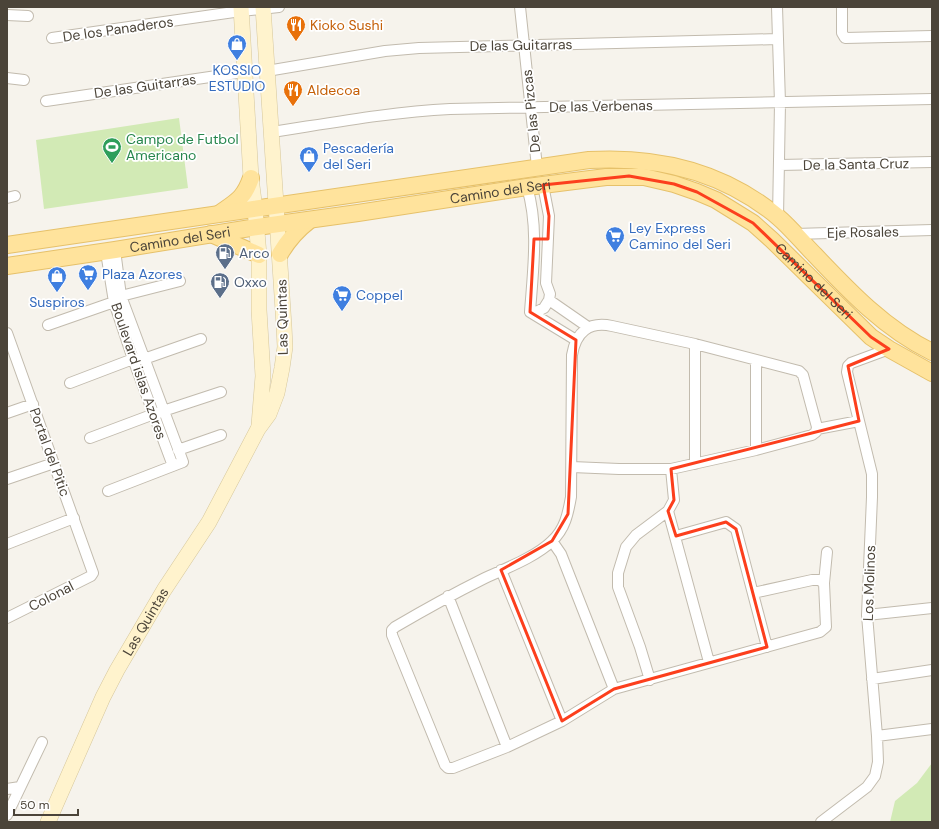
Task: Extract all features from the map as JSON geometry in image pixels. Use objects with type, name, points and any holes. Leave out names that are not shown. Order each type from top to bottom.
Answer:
[{"type":"main road","name":"Camino del Seri","points":[[7,245],[276,205],[344,197],[589,160],[613,159],[665,164],[698,172],[728,185],[751,198],[778,217],[853,295],[876,316],[894,330],[932,352]]},
{"type":"main road","name":"Camino del Seri","points":[[7,266],[527,187],[606,177],[644,177],[674,184],[697,192],[716,200],[737,212],[758,227],[772,240],[871,337],[932,373]]},
{"type":"main road","points":[[219,214],[241,197],[246,191],[251,178]]},
{"type":"main road","points":[[280,254],[294,233],[311,220]]},
{"type":"main road","points":[[211,234],[259,255]]},
{"type":"street","name":"De los Panaderos","points":[[52,38],[241,9],[280,7]]},
{"type":"street","name":"De las Pizcas","points":[[520,7],[537,167]]},
{"type":"street","points":[[777,7],[780,103],[778,217]]},
{"type":"street","points":[[842,7],[842,34],[845,38],[932,36]]},
{"type":"street","name":"Las Quintas","points":[[48,822],[103,697],[117,670],[160,597],[208,522],[258,429],[269,414],[277,393],[285,347],[263,8]]},
{"type":"street","name":"Las Quintas","points":[[241,9],[251,178],[259,255],[259,303],[264,376],[258,429]]},
{"type":"street","points":[[7,15],[28,16]]},
{"type":"street","name":"De las Guitarras","points":[[267,71],[419,48],[778,39]]},
{"type":"street","name":"De las Guitarras","points":[[46,101],[244,72]]},
{"type":"street","points":[[7,78],[24,80]]},
{"type":"street","name":"De las Verbenas","points":[[272,132],[417,111],[932,99]]},
{"type":"street","name":"De la Santa Cruz","points":[[779,165],[932,162]]},
{"type":"street","points":[[530,312],[541,310],[549,300],[549,289],[546,283],[549,216],[543,185]]},
{"type":"street","points":[[527,187],[533,211],[534,239],[530,312]]},
{"type":"street","name":"Eje Rosales","points":[[795,234],[932,230]]},
{"type":"street","points":[[534,239],[548,239]]},
{"type":"street","name":"Boulevard islas Azores","points":[[111,251],[117,299],[133,359],[178,450],[178,464]]},
{"type":"street","points":[[48,325],[117,299],[180,281]]},
{"type":"street","points":[[532,282],[546,283]]},
{"type":"street","name":"Boulevard islas Azores","points":[[117,299],[144,359],[159,413],[178,464]]},
{"type":"street","points":[[549,300],[588,327]]},
{"type":"street","points":[[530,312],[576,340]]},
{"type":"street","points":[[817,429],[802,372],[695,344],[606,324],[588,327],[576,340],[572,355],[571,497],[568,514],[562,529],[552,541],[538,552],[448,596],[395,627],[392,630],[392,635],[446,767],[453,768],[507,747],[562,721],[614,689],[820,632],[826,627],[824,583],[827,552]]},
{"type":"street","name":"Portal del Pitic","points":[[7,333],[10,349],[33,404],[93,572]]},
{"type":"street","points":[[70,383],[133,359],[144,359],[201,339]]},
{"type":"street","points":[[695,344],[695,464]]},
{"type":"street","name":"Los Molinos","points":[[821,822],[859,795],[872,781],[878,762],[867,616],[872,474],[847,372],[848,366],[851,362],[889,349]]},
{"type":"street","points":[[756,360],[756,450]]},
{"type":"street","points":[[90,438],[221,392]]},
{"type":"street","points":[[7,413],[33,404]]},
{"type":"street","points":[[572,467],[671,469],[756,450],[812,435],[817,429],[859,421]]},
{"type":"street","points":[[178,450],[221,435]]},
{"type":"street","points":[[7,479],[54,462]]},
{"type":"street","points":[[108,491],[178,464]]},
{"type":"street","points":[[650,680],[640,647],[618,587],[618,573],[626,547],[636,535],[668,511],[674,500],[671,469]]},
{"type":"street","points":[[668,511],[709,662]]},
{"type":"street","points":[[7,544],[74,518]]},
{"type":"street","points":[[676,536],[726,522],[736,529],[767,646]]},
{"type":"street","points":[[552,541],[561,554],[614,689]]},
{"type":"street","points":[[501,570],[562,721]]},
{"type":"street","name":"Colonal","points":[[7,618],[91,576],[93,572]]},
{"type":"street","points":[[753,593],[812,580],[818,580],[824,583]]},
{"type":"street","points":[[448,596],[507,747]]},
{"type":"street","points":[[867,616],[932,608]]},
{"type":"street","points":[[872,679],[932,670]]},
{"type":"street","points":[[877,736],[932,729]]},
{"type":"street","points":[[7,815],[42,742]]},
{"type":"street","points":[[7,790],[20,787]]},
{"type":"highlighted area","points":[[629,176],[674,184],[697,192],[753,223],[871,337],[889,349],[848,366],[859,421],[671,469],[674,500],[668,511],[676,536],[726,522],[736,529],[767,647],[614,689],[562,721],[501,570],[552,541],[568,514],[576,340],[530,312],[534,239],[548,239],[549,216],[543,185]]},
{"type":"green space","name":"Campo de Futbol Americano","points":[[179,118],[188,188],[44,209],[36,140]]},
{"type":"green space","points":[[932,763],[932,822],[890,822],[895,801],[917,783]]},
{"type":"place","name":"Kioko Sushi","points":[[296,42]]},
{"type":"place","name":"KOSSIO ESTUDIO","points":[[237,61]]},
{"type":"place","name":"Aldecoa","points":[[293,107]]},
{"type":"place","name":"Campo de Futbol Americano","points":[[112,164]]},
{"type":"place","name":"Pescadería del Seri","points":[[309,173]]},
{"type":"place","name":"Ley Express Camino del Seri","points":[[615,253]]},
{"type":"place","name":"Arco","points":[[225,270]]},
{"type":"place","name":"Plaza Azores","points":[[88,291]]},
{"type":"place","name":"Suspiros","points":[[57,293]]},
{"type":"place","name":"Oxxo","points":[[220,299]]},
{"type":"place","name":"Coppel","points":[[342,312]]}]
